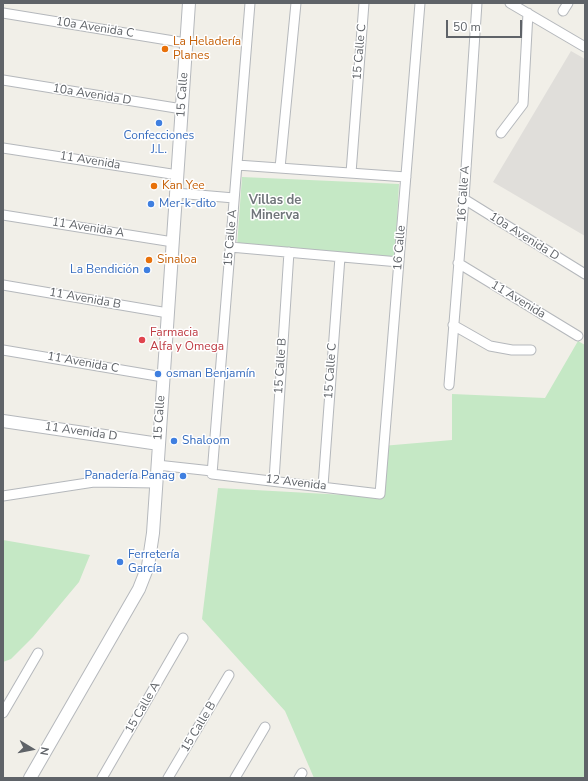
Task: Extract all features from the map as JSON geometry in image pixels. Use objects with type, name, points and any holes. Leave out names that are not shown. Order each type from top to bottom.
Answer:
[{"type":"street","name":"15 Calle","points":[[30,778],[139,589],[148,566],[159,444],[189,3]]},
{"type":"street","name":"15 Calle A","points":[[212,472],[250,3]]},
{"type":"street","points":[[280,168],[296,3]]},
{"type":"street","name":"15 Calle C","points":[[351,173],[364,3]]},
{"type":"street","name":"16 Calle","points":[[380,494],[420,3]]},
{"type":"street","name":"16 Calle A","points":[[449,385],[464,199],[477,3]]},
{"type":"street","points":[[510,3],[585,47]]},
{"type":"street","name":"10a Avenida C","points":[[3,13],[186,43]]},
{"type":"street","points":[[501,133],[523,104],[528,13]]},
{"type":"street","name":"10a Avenida D","points":[[3,80],[182,109]]},
{"type":"street","name":"11 Avenida","points":[[3,148],[178,175]]},
{"type":"street","points":[[237,164],[406,177]]},
{"type":"street","points":[[176,193],[234,198]]},
{"type":"street","name":"10a Avenida D","points":[[464,199],[585,274]]},
{"type":"street","name":"11 Avenida A","points":[[3,215],[173,242]]},
{"type":"street","points":[[230,246],[399,262]]},
{"type":"street","name":"15 Calle B","points":[[274,480],[289,252]]},
{"type":"street","name":"15 Calle C","points":[[323,486],[340,257]]},
{"type":"street","name":"11 Avenida","points":[[458,264],[578,336]]},
{"type":"street","name":"11 Avenida B","points":[[3,285],[168,313]]},
{"type":"street","points":[[453,325],[490,346],[512,350],[531,350]]},
{"type":"street","name":"11 Avenida C","points":[[3,350],[163,377]]},
{"type":"street","name":"11 Avenida D","points":[[3,421],[159,444]]},
{"type":"street","name":"12 Avenida","points":[[157,465],[380,494]]},
{"type":"street","points":[[3,496],[94,482],[156,483]]},
{"type":"street","name":"15 Calle A","points":[[102,778],[183,638]]},
{"type":"street","points":[[3,713],[38,653]]},
{"type":"street","name":"15 Calle B","points":[[168,778],[229,675]]},
{"type":"street","points":[[236,778],[265,727]]},
{"type":"shaded area","points":[[571,51],[585,59],[585,236],[493,182]]},
{"type":"green space","points":[[242,177],[399,184],[395,258],[237,246]]},
{"type":"green space","points":[[578,341],[585,345],[585,778],[314,778],[285,711],[202,619],[218,488],[382,497],[382,446],[452,440],[452,394],[545,398]]},
{"type":"green space","points":[[3,540],[90,555],[79,582],[33,637],[11,659],[3,662]]},
{"type":"place","name":"La Heladería Planes","points":[[165,49]]},
{"type":"place","name":"Confecciones J.L.","points":[[159,123]]},
{"type":"place","name":"Kan Yee","points":[[154,186]]},
{"type":"place","name":"Mer-k-dito","points":[[151,204]]},
{"type":"place","name":"Sinaloa","points":[[149,260]]},
{"type":"place","name":"La Bendición","points":[[147,270]]},
{"type":"place","name":"Farmacia Alfa y Omega","points":[[142,340]]},
{"type":"place","name":"osman Benjamín","points":[[158,374]]},
{"type":"place","name":"Shaloom","points":[[174,441]]},
{"type":"place","name":"Panadería Panag","points":[[183,476]]},
{"type":"place","name":"Ferretería García","points":[[120,562]]},
{"type":"district","name":"Villas de Minerva","points":[[275,208]]}]
